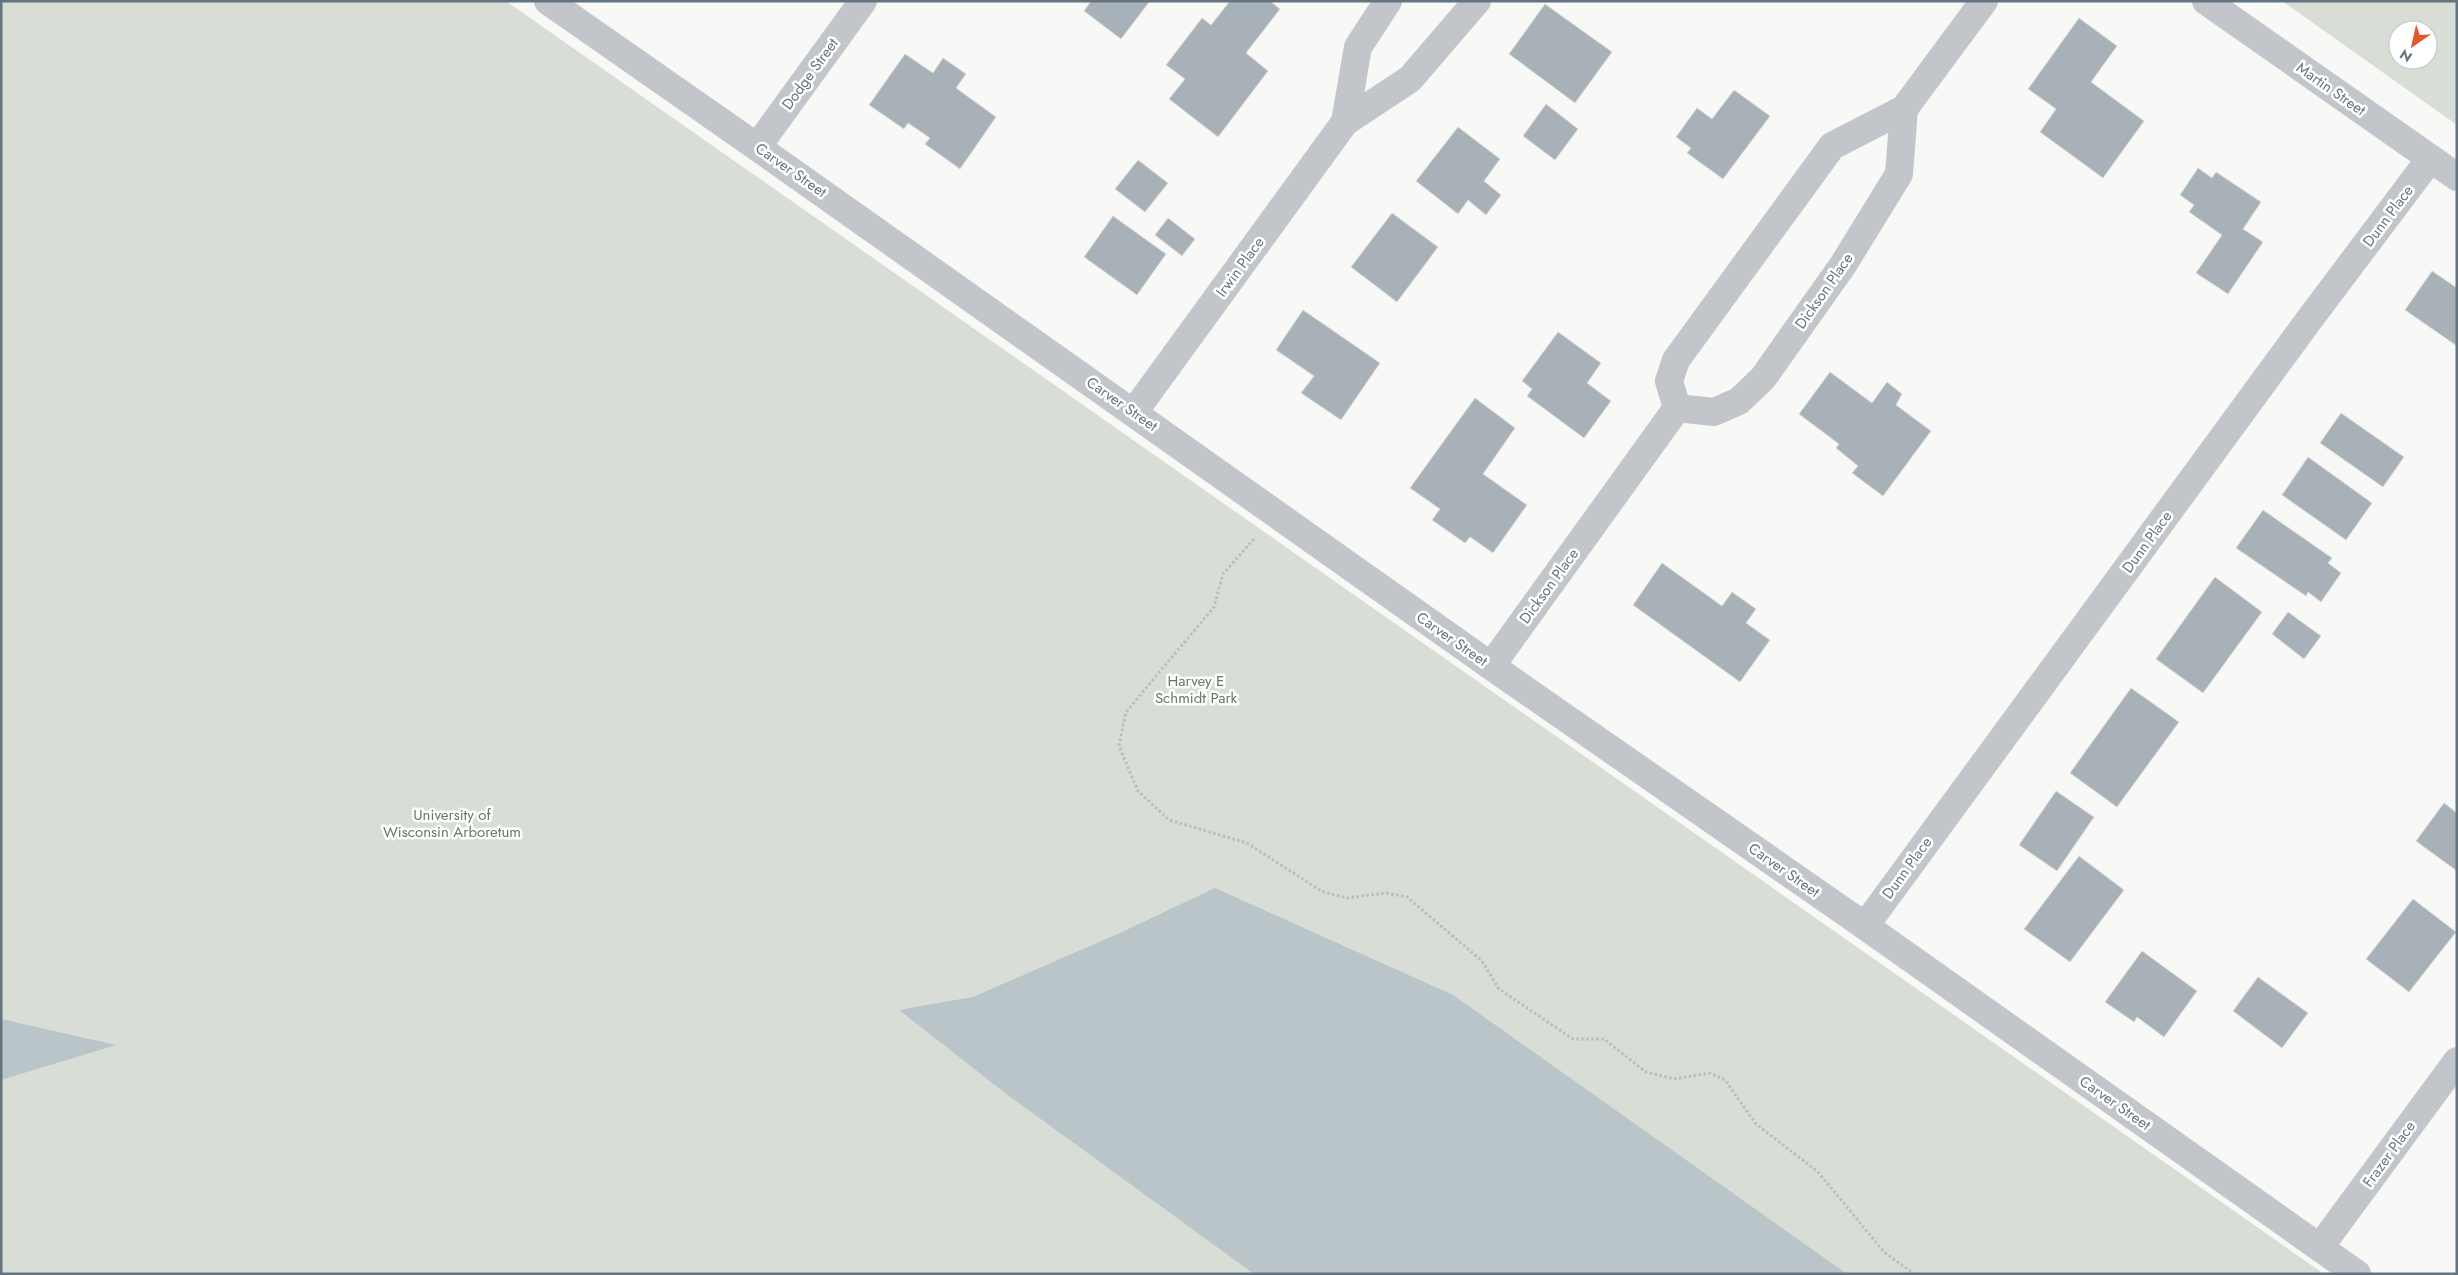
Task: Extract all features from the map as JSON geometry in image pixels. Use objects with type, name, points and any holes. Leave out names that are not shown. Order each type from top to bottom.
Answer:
[{"type":"street","name":"Carver Street","points":[[548,1],[757,146],[1275,514],[1865,926],[2357,1274]]},
{"type":"street","name":"Dodge Street","points":[[757,146],[863,1]]},
{"type":"street","name":"Irwin Place","points":[[1345,122],[1358,47],[1388,1]]},
{"type":"street","name":"Irwin Place","points":[[1134,412],[1345,122],[1410,79],[1477,1]]},
{"type":"street","points":[[1677,408],[1669,381],[1676,360],[1832,146],[1904,109],[1984,1]]},
{"type":"street","name":"Martin Street","points":[[2206,1],[2457,177]]},
{"type":"street","name":"Dickson Place","points":[[1491,666],[1677,408],[1714,412],[1739,401],[1763,378],[1843,265],[1899,174],[1904,109]]},
{"type":"street","name":"Dunn Place","points":[[1865,926],[2309,320],[2430,159]]},
{"type":"street","name":"Frazer Place","points":[[2320,1248],[2457,1061]]},
{"type":"path","points":[[1275,514],[1223,574],[1214,607],[1126,712],[1119,746],[1138,791],[1169,820],[1247,843],[1321,892],[1347,898],[1386,893],[1408,897],[1482,961],[1498,989],[1573,1039],[1604,1039],[1646,1072],[1674,1079],[1710,1073],[1725,1080],[1756,1124],[1818,1172],[1884,1252],[1914,1274]]},
{"type":"green space","name":"University of Wisconsin Arboretum","points":[[1,1],[506,1],[2324,1274],[1,1274]]},
{"type":"green space","points":[[2282,1],[2457,1],[2457,125]]},
{"type":"shaded area","points":[[1215,888],[1453,995],[1847,1274],[1254,1274],[1009,1096],[899,1010],[973,997],[1122,932]]},
{"type":"shaded area","points":[[1,1019],[116,1045],[1,1080]]},
{"type":"building","points":[[1091,1],[1150,1],[1121,39],[1084,11]]},
{"type":"building","points":[[1230,1],[1270,1],[1280,9],[1246,53],[1268,71],[1218,137],[1169,99],[1185,79],[1166,65],[1202,18],[1211,25]]},
{"type":"building","points":[[1545,4],[1612,52],[1575,103],[1509,54]]},
{"type":"building","points":[[2079,18],[2117,46],[2091,82],[2144,121],[2103,178],[2040,132],[2056,109],[2028,89]]},
{"type":"building","points":[[905,54],[933,73],[943,58],[966,74],[956,88],[996,117],[960,169],[925,144],[930,138],[908,123],[904,129],[869,105]]},
{"type":"building","points":[[1734,90],[1770,116],[1723,179],[1687,153],[1691,148],[1676,137],[1697,108],[1712,119]]},
{"type":"building","points":[[1546,104],[1578,129],[1555,160],[1523,136]]},
{"type":"building","points":[[1458,127],[1500,159],[1484,181],[1501,195],[1486,215],[1468,200],[1458,214],[1416,181]]},
{"type":"building","points":[[1138,160],[1168,183],[1145,212],[1115,189]]},
{"type":"building","points":[[2198,168],[2212,178],[2216,172],[2261,202],[2243,229],[2263,242],[2228,294],[2196,273],[2222,235],[2189,212],[2194,205],[2180,195]]},
{"type":"building","points":[[1392,213],[1438,247],[1397,302],[1351,267]]},
{"type":"building","points":[[1113,216],[1166,254],[1137,295],[1084,257]]},
{"type":"building","points":[[1168,218],[1195,239],[1182,256],[1155,235]]},
{"type":"building","points":[[2432,271],[2457,288],[2457,346],[2405,310]]},
{"type":"building","points":[[1303,310],[1380,363],[1341,420],[1301,393],[1314,376],[1276,350]]},
{"type":"building","points":[[1558,332],[1601,363],[1587,383],[1611,401],[1584,438],[1527,396],[1532,389],[1522,381]]},
{"type":"building","points":[[1830,372],[1872,403],[1887,382],[1902,394],[1896,405],[1931,431],[1883,496],[1852,473],[1858,466],[1836,448],[1839,444],[1799,414]]},
{"type":"building","points":[[1475,398],[1515,428],[1483,474],[1527,505],[1493,553],[1470,537],[1465,543],[1432,520],[1440,509],[1410,488]]},
{"type":"building","points":[[2341,413],[2404,457],[2383,487],[2320,443]]},
{"type":"building","points":[[2308,457],[2372,503],[2346,540],[2282,495]]},
{"type":"building","points":[[2263,510],[2332,558],[2328,563],[2341,573],[2321,602],[2308,592],[2306,596],[2236,548]]},
{"type":"building","points":[[1662,563],[1722,606],[1732,592],[1756,609],[1746,623],[1770,640],[1740,682],[1633,605]]},
{"type":"building","points":[[2215,577],[2262,612],[2203,693],[2156,659]]},
{"type":"building","points":[[2288,612],[2321,636],[2304,659],[2272,634]]},
{"type":"building","points":[[2131,688],[2179,722],[2117,807],[2070,773]]},
{"type":"building","points":[[2056,791],[2094,817],[2057,871],[2019,845]]},
{"type":"building","points":[[2444,803],[2457,813],[2457,871],[2416,841]]},
{"type":"building","points":[[2079,856],[2124,890],[2070,962],[2024,929]]},
{"type":"building","points":[[2413,899],[2456,932],[2409,992],[2366,959]]},
{"type":"building","points":[[2142,951],[2197,991],[2164,1037],[2137,1017],[2134,1022],[2105,1002]]},
{"type":"building","points":[[2258,977],[2308,1013],[2282,1048],[2233,1011]]},
{"type":"park label","name":"Harvey E Schmidt Park","points":[[1196,690]]}]
